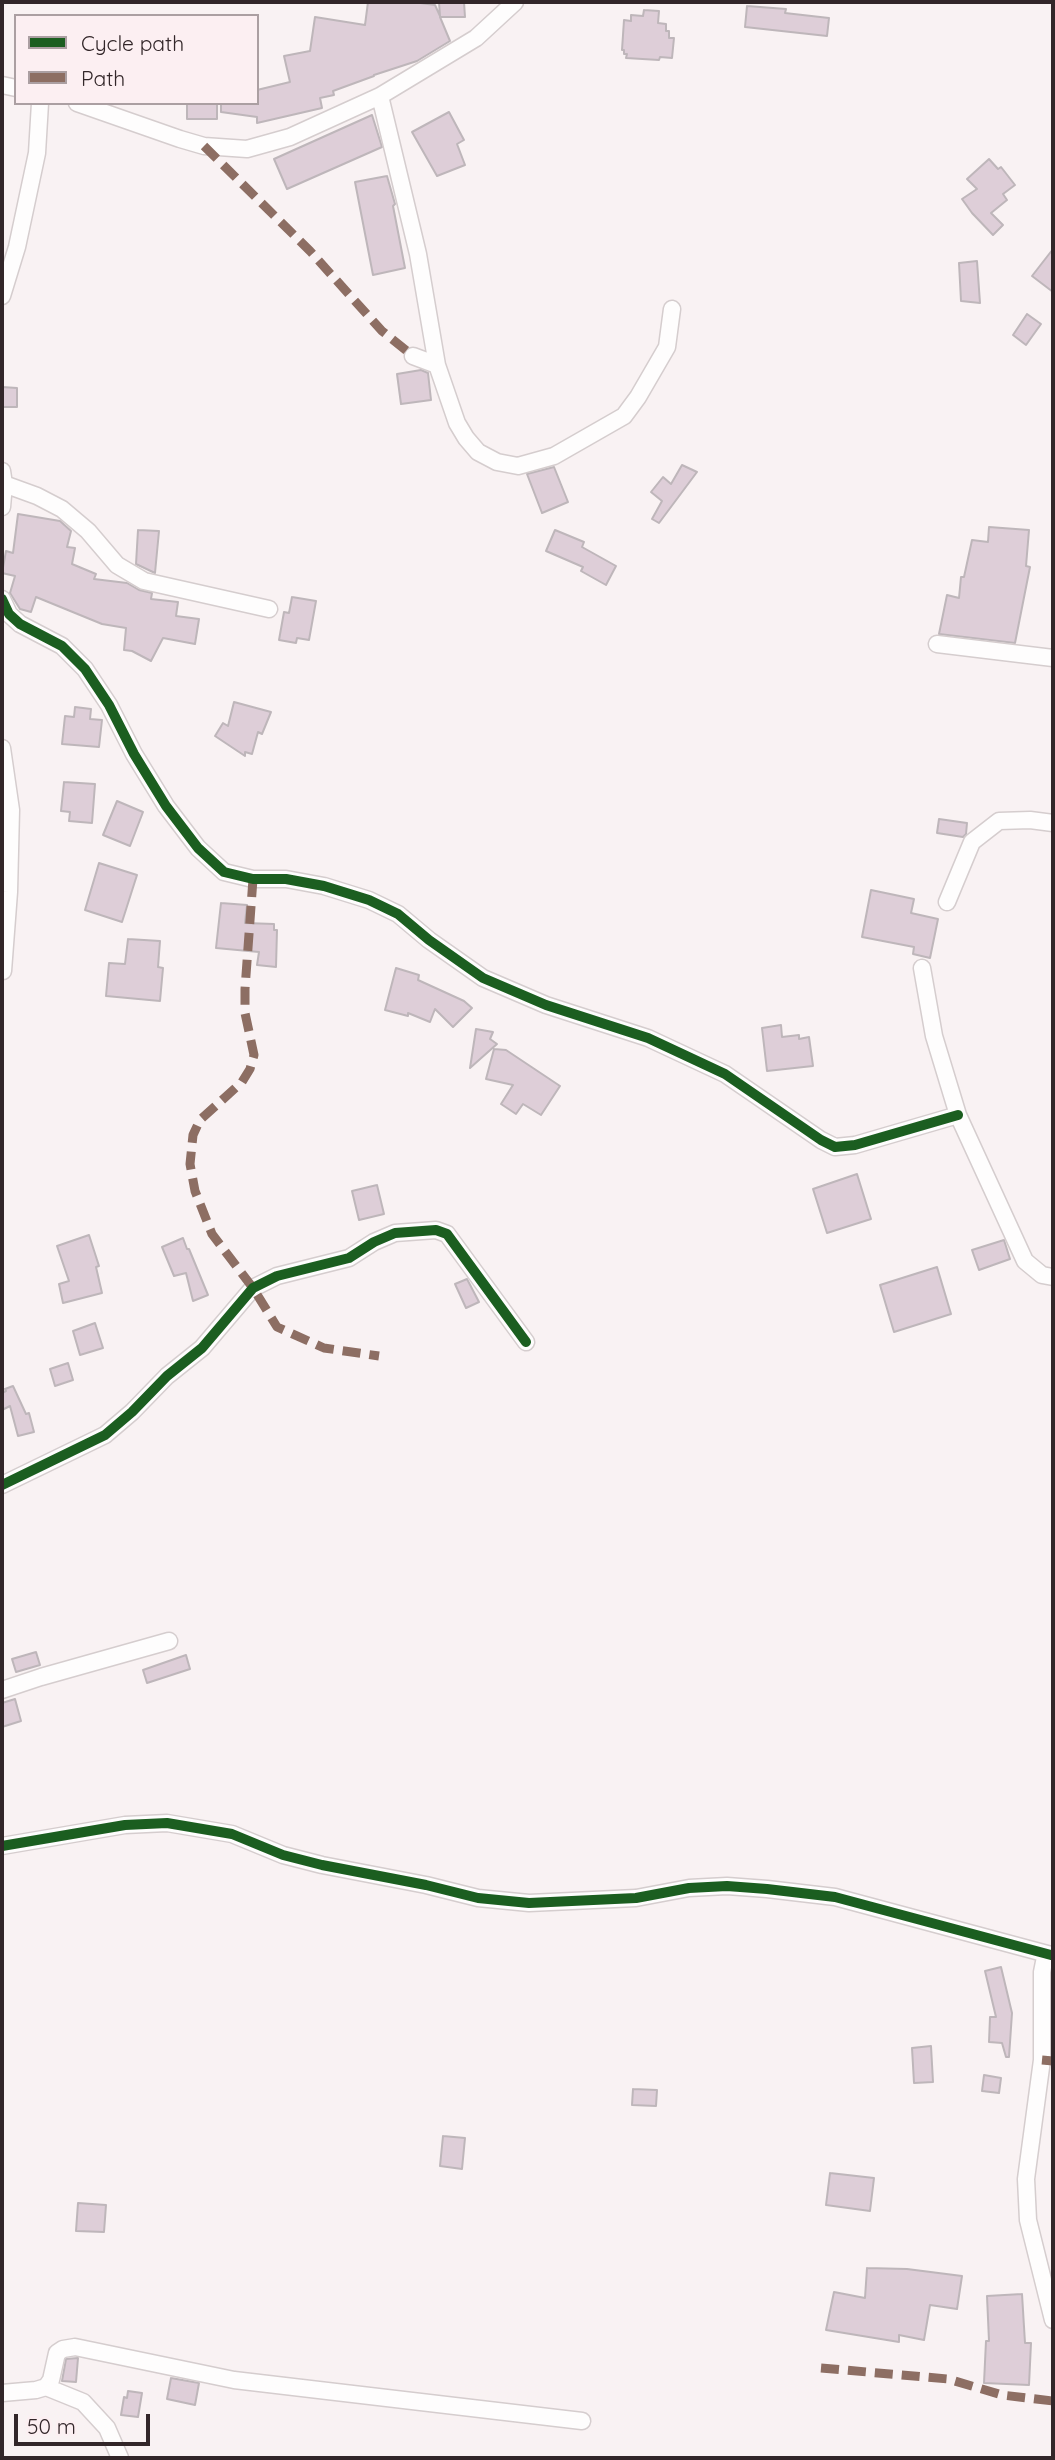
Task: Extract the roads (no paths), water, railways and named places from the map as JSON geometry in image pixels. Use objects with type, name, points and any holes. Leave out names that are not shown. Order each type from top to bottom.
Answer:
[{"type":"street","points":[[83,105],[180,139],[216,147],[247,149],[290,137],[380,96],[476,38],[515,2]]},
{"type":"street","points":[[380,96],[418,254],[437,365],[457,423],[478,452],[497,462],[519,466],[554,456],[624,416],[667,347],[672,309]]},
{"type":"street","points":[[2,296],[17,247],[37,153],[40,105]]},
{"type":"street","points":[[413,356],[437,365]]},
{"type":"street","points":[[2,507],[3,478],[62,509],[88,531],[117,565],[144,581],[269,609]]},
{"type":"street","points":[[2,599],[9,614],[20,624],[62,646],[85,669],[109,705],[134,754],[166,806],[198,848],[224,872],[253,879],[286,879],[324,886],[369,900],[398,914],[429,940],[483,978],[546,1004],[648,1038],[725,1074],[835,1147],[855,1145],[958,1115]]},
{"type":"street","points":[[937,644],[1053,658]]},
{"type":"street","points":[[2,748],[11,810],[4,971]]},
{"type":"street","points":[[947,902],[972,842],[999,821],[1030,820],[1053,823]]},
{"type":"street","points":[[922,968],[934,1035],[958,1115],[1025,1261],[1042,1275],[1053,1277]]},
{"type":"street","points":[[2,1485],[105,1435],[167,1376],[202,1348],[253,1288],[277,1276],[349,1258],[374,1242],[395,1233],[436,1230],[447,1234],[526,1342]]},
{"type":"street","points":[[2,1690],[169,1641]]},
{"type":"street","points":[[2,1846],[125,1825],[167,1823],[232,1834],[283,1855],[478,1898],[528,1903],[636,1898],[689,1888],[727,1886],[766,1889],[835,1898],[1052,1955]]},
{"type":"street","points":[[1052,1955],[1044,1962],[1042,1972],[1042,2060],[1026,2179],[1028,2220],[1053,2320]]},
{"type":"street","points":[[2,2393],[46,2387],[51,2380],[57,2353],[75,2347],[234,2380],[582,2421]]},
{"type":"street","points":[[46,2387],[83,2402],[107,2428],[120,2458]]}]
